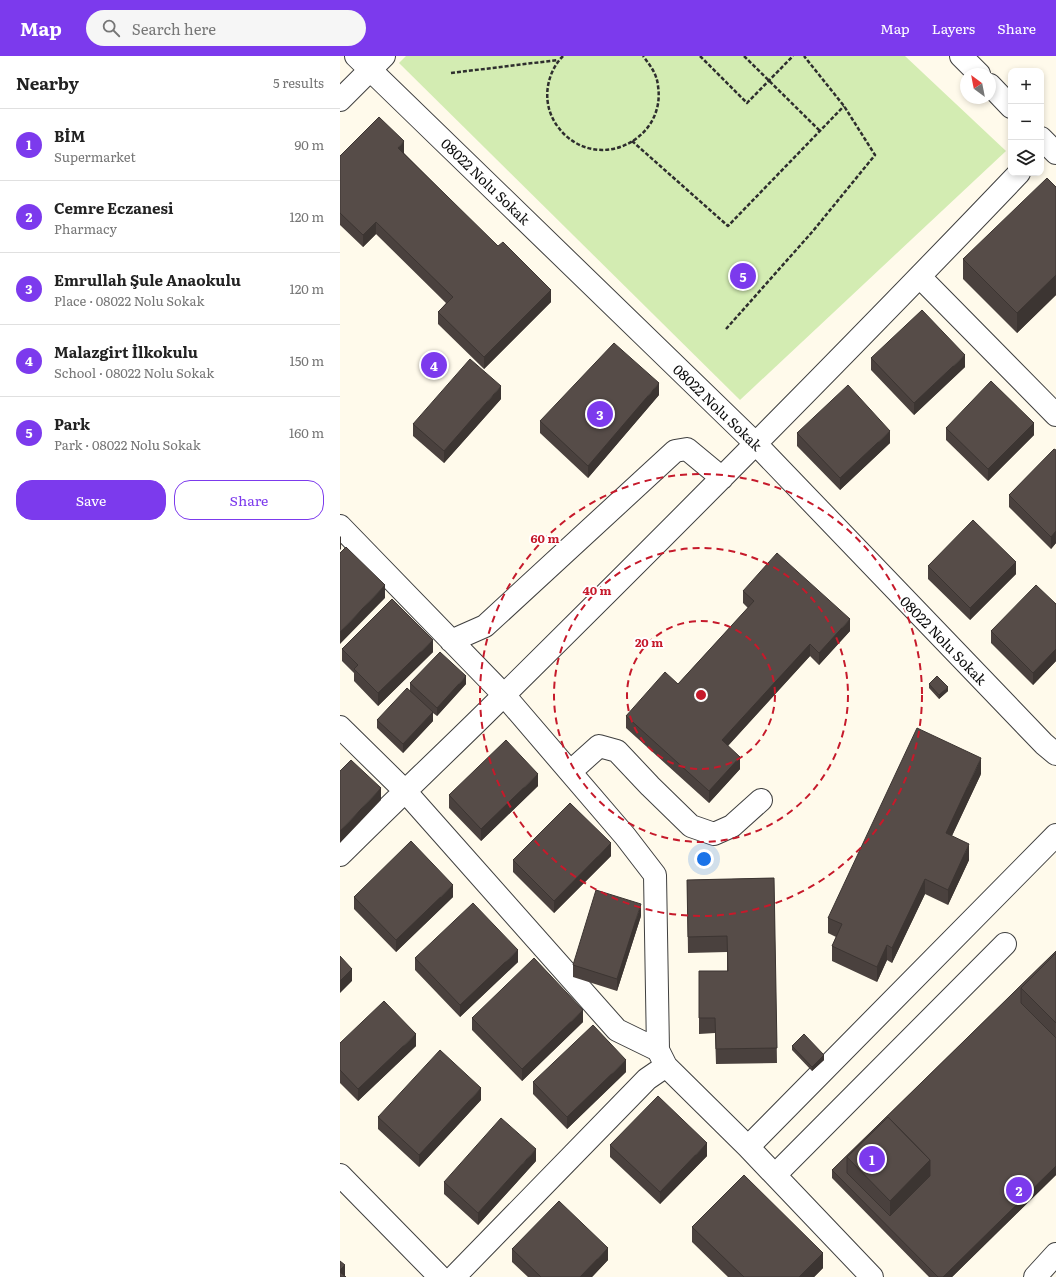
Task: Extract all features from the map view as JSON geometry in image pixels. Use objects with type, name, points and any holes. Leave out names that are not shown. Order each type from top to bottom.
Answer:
[{"type":"street","points":[[962,56],[973,68]]},
{"type":"street","points":[[340,100],[370,61]]},
{"type":"street","name":"08022 Nolu Sokak","points":[[370,61],[756,444],[1052,743]]},
{"type":"street","points":[[996,91],[1008,104]]},
{"type":"street","points":[[340,855],[504,696],[756,444],[920,277],[1016,176]]},
{"type":"street","points":[[920,277],[1056,414]]},
{"type":"street","points":[[451,641],[485,626],[675,451],[687,449],[722,478]]},
{"type":"street","points":[[340,526],[504,696],[625,836],[655,875],[662,1058],[647,1079],[454,1277]]},
{"type":"street","points":[[340,727],[405,791],[617,1030],[662,1058],[872,1277]]},
{"type":"street","points":[[570,772],[599,746],[617,751],[691,826],[714,834],[732,826],[761,800]]},
{"type":"street","points":[[748,1147],[1056,835]]},
{"type":"street","points":[[775,1175],[1005,944]]},
{"type":"street","points":[[340,1175],[440,1277]]},
{"type":"street","points":[[1035,1277],[1056,1254]]},
{"type":"path","points":[[563,56],[559,60],[550,77],[547,95],[550,113],[559,129],[572,142],[589,149],[608,150],[626,145],[641,135],[652,121],[658,103],[658,85],[652,68],[643,56]]},
{"type":"path","points":[[700,56],[746,103],[793,56]]},
{"type":"path","points":[[744,56],[820,132]]},
{"type":"path","points":[[726,329],[813,231],[875,156],[844,106],[804,56]]},
{"type":"path","points":[[451,73],[559,60]]},
{"type":"path","points":[[632,141],[728,226],[844,106]]},
{"type":"green space","points":[[406,56],[905,56],[1006,151],[740,400],[399,63]]},
{"type":"building","points":[[379,117],[404,141],[398,148],[498,246],[503,242],[551,290],[484,357],[438,312],[453,297],[376,222],[363,235],[340,213],[340,156]]},
{"type":"building","points":[[1047,178],[1056,187],[1056,275],[1017,313],[963,259]]},
{"type":"building","points":[[922,310],[965,355],[914,403],[871,358]]},
{"type":"building","points":[[614,343],[659,383],[588,466],[540,421]]},
{"type":"building","points":[[470,359],[501,386],[444,451],[413,424]]},
{"type":"building","points":[[991,381],[1034,423],[988,469],[946,428]]},
{"type":"building","points":[[848,385],[890,431],[840,478],[797,433]]},
{"type":"building","points":[[1054,449],[1056,450],[1056,531],[1051,537],[1009,495]]},
{"type":"building","points":[[973,520],[1016,562],[970,608],[928,566]]},
{"type":"building","points":[[346,547],[385,585],[340,632],[340,553]]},
{"type":"building","points":[[777,553],[850,619],[819,653],[810,644],[722,740],[740,757],[709,791],[626,716],[665,672],[678,684],[754,601],[743,591]]},
{"type":"building","points":[[1036,585],[1056,604],[1056,649],[1033,673],[991,631]]},
{"type":"building","points":[[392,599],[433,640],[378,693],[354,669],[358,665],[342,649]]},
{"type":"building","points":[[440,652],[466,676],[437,708],[410,683]]},
{"type":"building","points":[[937,676],[948,687],[939,695],[929,684]]},
{"type":"building","points":[[407,688],[433,712],[403,744],[377,720]]},
{"type":"building","points":[[917,728],[981,758],[946,833],[969,844],[948,890],[925,879],[892,948],[887,945],[877,967],[832,946],[842,924],[828,918]]},
{"type":"building","points":[[506,740],[538,774],[481,829],[449,795]]},
{"type":"building","points":[[351,760],[381,788],[340,831],[340,771]]},
{"type":"building","points":[[570,803],[611,843],[554,901],[513,860]]},
{"type":"building","points":[[411,841],[453,885],[396,940],[354,897]]},
{"type":"building","points":[[774,878],[777,1048],[716,1049],[715,1018],[699,1018],[699,971],[728,971],[727,936],[688,937],[687,880]]},
{"type":"building","points":[[596,890],[641,904],[617,979],[573,965]]},
{"type":"building","points":[[473,903],[518,950],[460,1005],[415,958]]},
{"type":"building","points":[[1056,951],[1056,953],[1021,988],[1021,1003],[1056,1038],[1056,1166],[943,1277],[938,1277],[832,1170]],"holes":[[[888,1117],[930,1160],[930,1176],[890,1216],[847,1173],[847,1157]]]},
{"type":"building","points":[[1056,953],[1056,1023],[1021,988]]},
{"type":"building","points":[[340,956],[352,969],[340,981]]},
{"type":"building","points":[[534,958],[583,1010],[522,1069],[472,1018]]},
{"type":"building","points":[[384,1001],[416,1034],[358,1089],[340,1070],[340,1043]]},
{"type":"building","points":[[593,1025],[626,1060],[567,1117],[533,1082]]},
{"type":"building","points":[[804,1034],[824,1055],[812,1067],[792,1046]]},
{"type":"building","points":[[440,1050],[481,1088],[419,1155],[378,1117]]},
{"type":"building","points":[[658,1096],[707,1143],[660,1192],[610,1145]]},
{"type":"building","points":[[888,1117],[930,1160],[890,1201],[847,1157]]},
{"type":"building","points":[[501,1118],[536,1149],[478,1213],[444,1182]]},
{"type":"building","points":[[744,1175],[823,1253],[799,1277],[744,1277],[692,1227]]},
{"type":"building","points":[[559,1201],[608,1248],[580,1277],[541,1277],[512,1249]]},
{"type":"building","points":[[340,1261],[345,1265],[340,1270]]},
{"type":"building","points":[[340,1272],[346,1277],[340,1277]]},
{"type":"place","name":"Park","points":[[743,276]]},
{"type":"place","name":"Malazgirt İlkokulu","points":[[434,365]]},
{"type":"place","name":"Emrullah Şule Anaokulu","points":[[600,414]]},
{"type":"place","name":"BİM","points":[[872,1159]]},
{"type":"place","name":"Cemre Eczanesi","points":[[1019,1190]]}]
